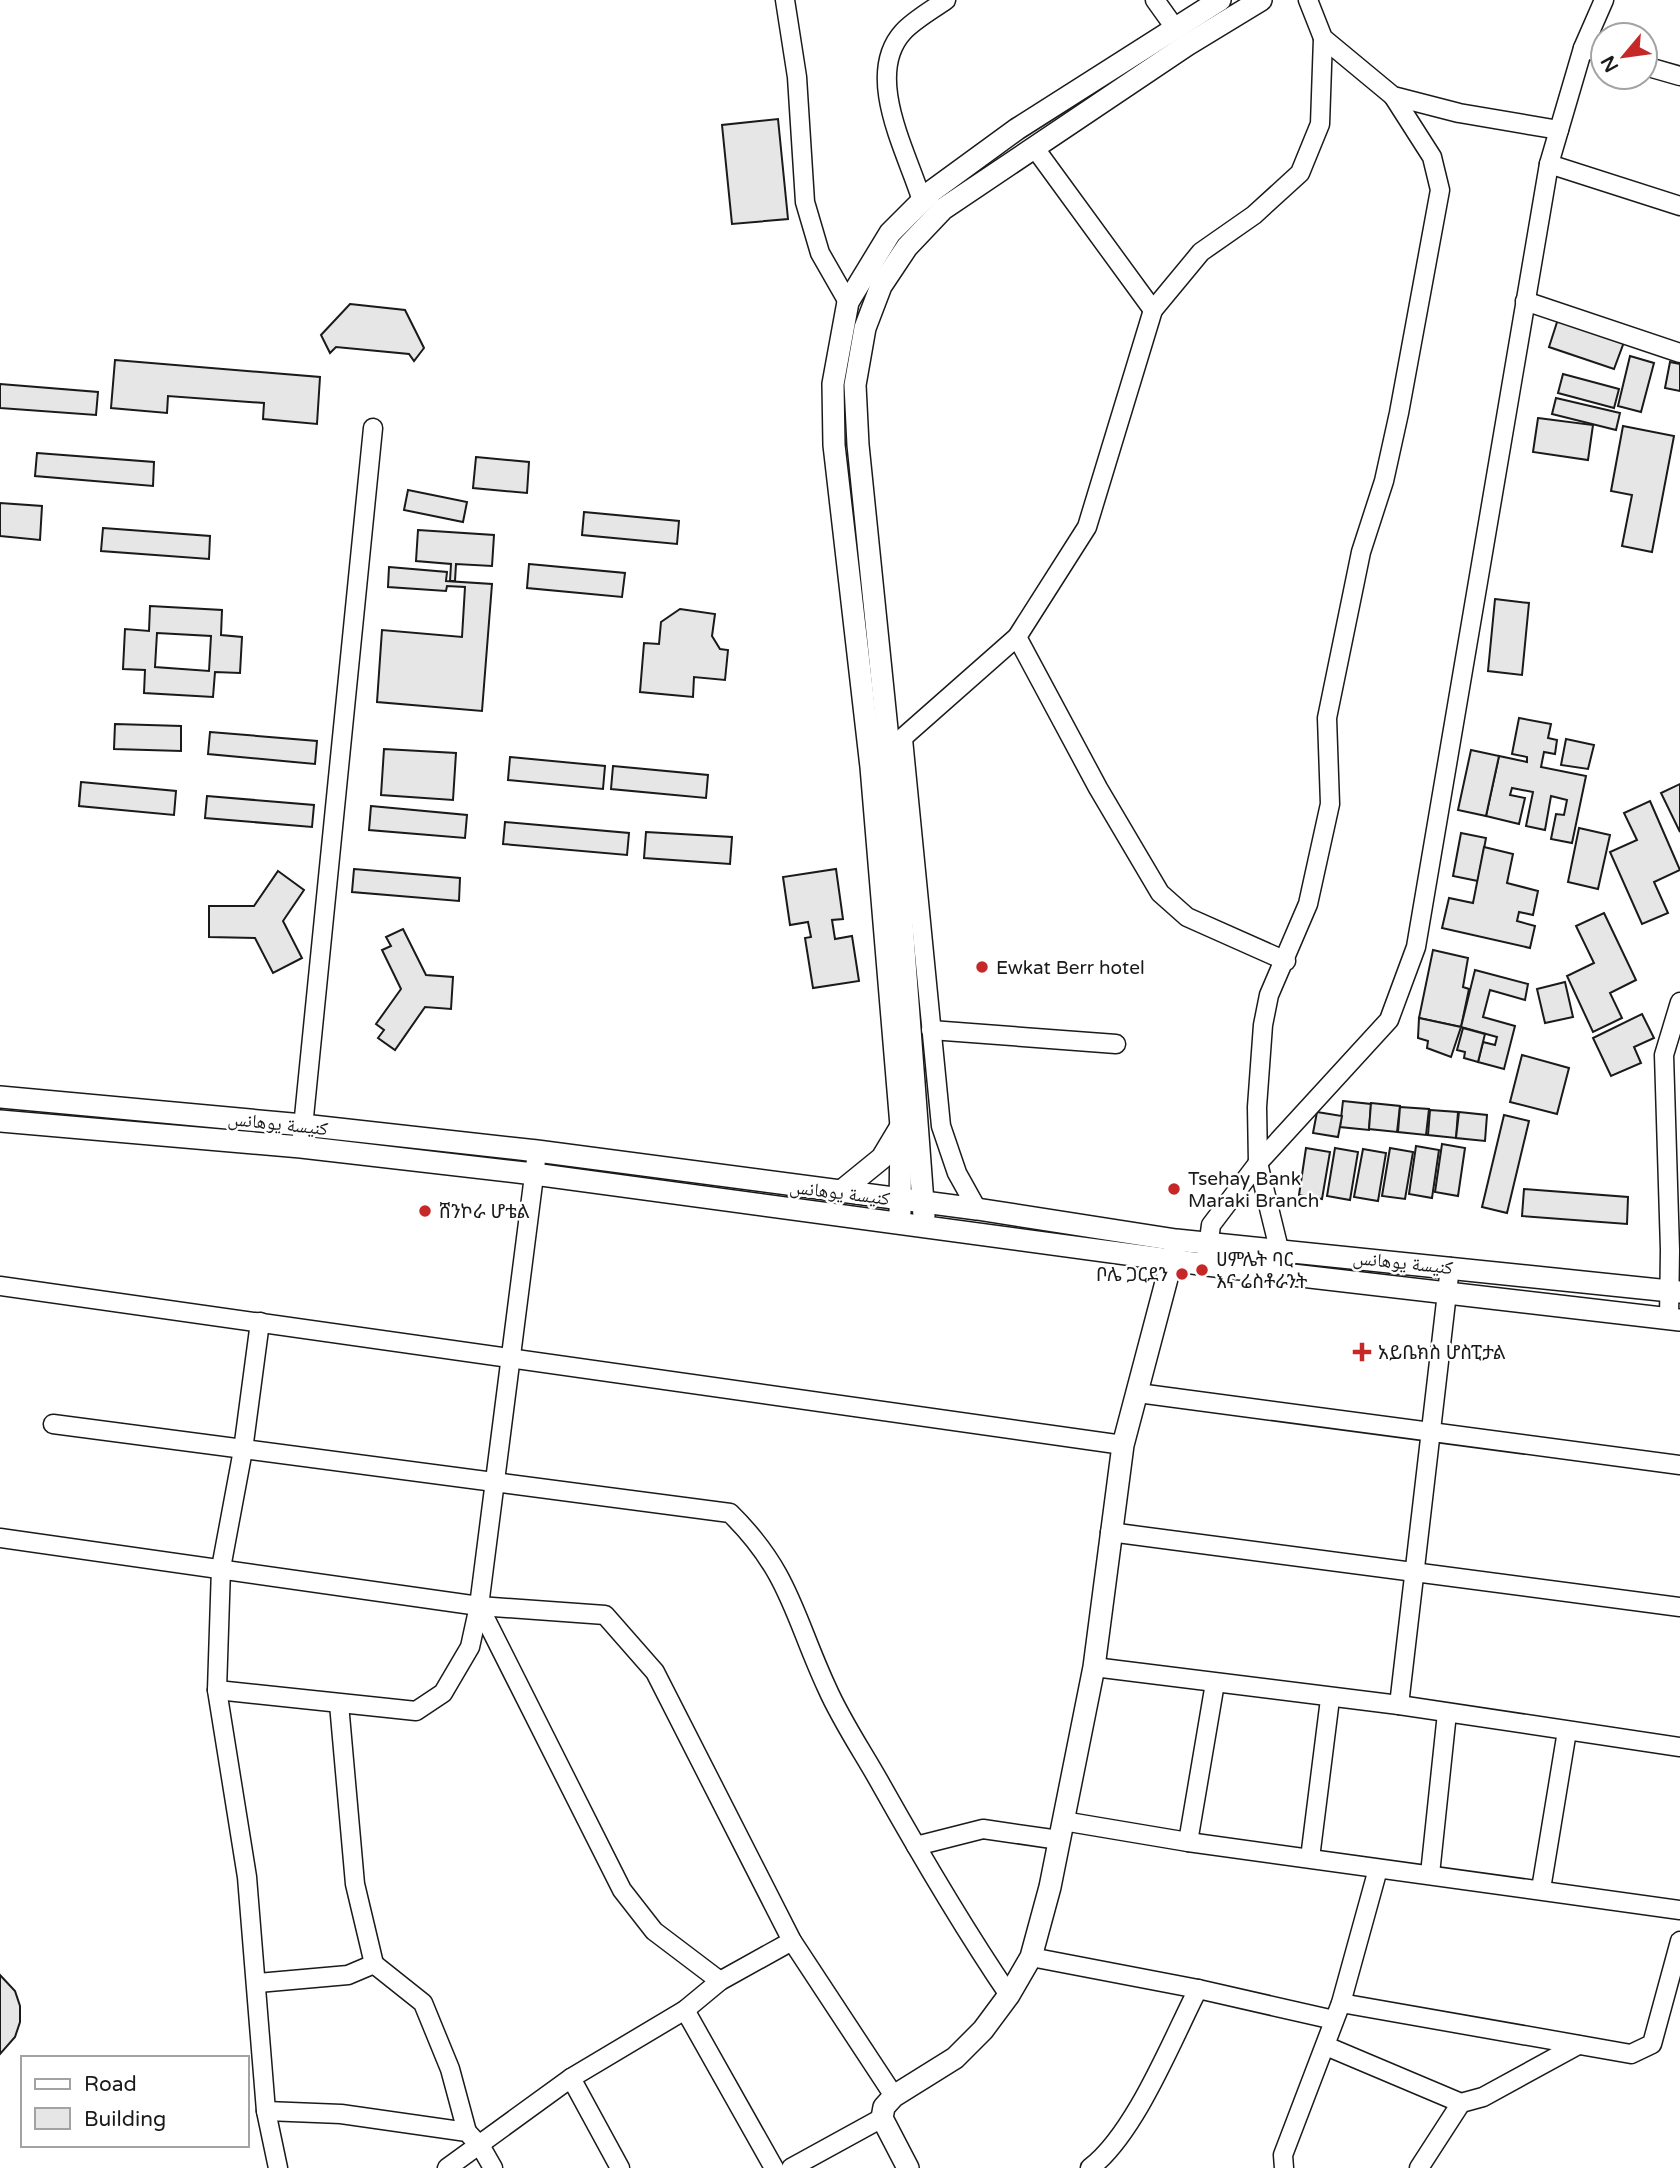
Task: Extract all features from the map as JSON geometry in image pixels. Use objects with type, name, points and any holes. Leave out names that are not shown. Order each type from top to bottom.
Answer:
[{"type":"street","points":[[785,0],[797,77],[805,202],[820,253],[848,302]]},
{"type":"street","points":[[922,201],[887,103],[887,63],[902,33],[946,0]]},
{"type":"street","points":[[1155,0],[1175,28]]},
{"type":"street","points":[[900,1211],[901,1126],[871,766],[834,445],[833,384],[848,302],[890,233],[922,201],[1017,129],[1220,0]]},
{"type":"street","points":[[977,1209],[957,1173],[941,1126],[858,445],[855,385],[866,328],[881,286],[907,247],[943,209],[1034,146],[1261,0]]},
{"type":"street","points":[[871,766],[1017,637],[1087,527],[1153,310],[1201,252],[1255,215],[1300,173],[1320,124],[1323,38],[1308,0]]},
{"type":"street","points":[[1207,1265],[1207,1242],[1211,1224],[1258,1163],[1389,1020],[1416,947],[1549,164],[1583,48],[1604,0]]},
{"type":"street","points":[[1323,38],[1361,72],[1394,96],[1459,113],[1559,130]]},
{"type":"street","points":[[1583,48],[1589,50]]},
{"type":"street","points":[[1659,70],[1680,76]]},
{"type":"street","points":[[1276,1273],[1279,1249],[1258,1163],[1257,1107],[1263,1025],[1269,995],[1286,961],[1308,904],[1330,804],[1327,718],[1361,552],[1384,481],[1399,413],[1440,190],[1432,157],[1394,96]]},
{"type":"street","points":[[1034,146],[1153,310]]},
{"type":"street","points":[[1549,164],[1680,206]]},
{"type":"street","points":[[1525,301],[1680,353]]},
{"type":"street","points":[[301,1147],[373,428]]},
{"type":"street","points":[[1017,637],[1098,788],[1160,892],[1187,917],[1286,961]]},
{"type":"street","points":[[896,744],[925,1203],[923,1225]]},
{"type":"street","points":[[0,1121],[301,1147],[900,1211],[923,1225],[1175,1250],[1207,1265],[1674,1319],[1664,1055],[1680,1002]]},
{"type":"street","points":[[931,1030],[1116,1044]]},
{"type":"street","name":"كنيسة يوهانس","points":[[0,1097],[303,1125],[537,1151],[839,1193],[900,1211],[925,1203],[977,1209],[1175,1250],[1207,1242],[1675,1291]]},
{"type":"street","points":[[839,1193],[882,1158],[901,1126]]},
{"type":"street","points":[[217,1690],[416,1711],[443,1693],[470,1647],[480,1606],[537,1151]]},
{"type":"street","points":[[908,2168],[882,2118],[884,2107],[894,2096],[955,2058],[983,2030],[1009,1995],[1031,1957],[1061,1830],[1094,1667],[1123,1446],[1175,1250]]},
{"type":"street","points":[[1399,1705],[1450,1267]]},
{"type":"street","points":[[1563,1307],[1565,1279]]},
{"type":"street","points":[[0,1286],[1123,1446]]},
{"type":"street","points":[[260,1322],[243,1450],[221,1568],[217,1690],[247,1877],[267,2111],[278,2168]]},
{"type":"street","points":[[1138,1393],[1680,1465]]},
{"type":"street","points":[[52,1424],[496,1485],[730,1513],[757,1539],[781,1577],[800,1616],[827,1689],[964,1929],[1009,1995]]},
{"type":"street","points":[[1110,1532],[1680,1607]]},
{"type":"street","points":[[0,1538],[480,1606],[605,1615],[655,1672],[792,1941],[894,2096]]},
{"type":"street","points":[[480,1606],[622,1890],[654,1931],[720,1981]]},
{"type":"street","points":[[1094,1667],[1330,1699],[1399,1705],[1680,1746]]},
{"type":"street","points":[[1188,1842],[1215,1683]]},
{"type":"street","points":[[1310,1858],[1330,1699]]},
{"type":"street","points":[[340,1704],[355,1884],[374,1964],[423,2003],[450,2068],[467,2132],[481,2147],[493,2168]]},
{"type":"street","points":[[1430,1874],[1447,1713]]},
{"type":"street","points":[[1541,1889],[1567,1731]]},
{"type":"street","points":[[916,1846],[983,1829],[1061,1830],[1188,1842],[1680,1910]]},
{"type":"street","points":[[1284,2168],[1283,2155],[1341,2003],[1378,1870]]},
{"type":"street","points":[[447,2168],[481,2147],[571,2078],[685,2010],[720,1981],[792,1941]]},
{"type":"street","points":[[1341,2003],[1631,2054],[1652,2044],[1680,1941]]},
{"type":"street","points":[[1031,1957],[1198,1989],[1334,2020]]},
{"type":"street","points":[[258,1983],[348,1975],[374,1964]]},
{"type":"street","points":[[1090,2168],[1116,2140],[1144,2095],[1198,1989]]},
{"type":"street","points":[[685,2010],[774,2168]]},
{"type":"street","points":[[1419,2168],[1461,2103],[1483,2096],[1578,2045]]},
{"type":"street","points":[[1326,2046],[1461,2103]]},
{"type":"street","points":[[571,2078],[620,2168]]},
{"type":"street","points":[[267,2111],[341,2114],[467,2132]]},
{"type":"street","points":[[791,2168],[882,2118]]},
{"type":"building","points":[[778,119],[788,219],[732,224],[722,125]]},
{"type":"building","points":[[350,304],[405,310],[424,348],[414,361],[409,354],[336,347],[330,353],[321,335]]},
{"type":"building","points":[[1558,319],[1624,342],[1614,369],[1549,347]]},
{"type":"building","points":[[1630,356],[1654,363],[1641,412],[1618,406]]},
{"type":"building","points":[[115,360],[320,377],[317,424],[263,419],[264,403],[168,396],[167,413],[111,408]]},
{"type":"building","points":[[1670,362],[1680,364],[1680,391],[1665,388]]},
{"type":"building","points":[[1563,374],[1619,389],[1614,408],[1558,393]]},
{"type":"building","points":[[0,384],[98,392],[96,415],[0,408]]},
{"type":"building","points":[[1556,398],[1620,413],[1616,430],[1552,414]]},
{"type":"building","points":[[1538,418],[1593,425],[1588,460],[1533,452]]},
{"type":"building","points":[[1623,426],[1674,436],[1652,552],[1622,546],[1632,495],[1611,491]]},
{"type":"building","points":[[37,453],[154,462],[153,486],[35,476]]},
{"type":"building","points":[[476,457],[529,462],[527,493],[473,488]]},
{"type":"building","points":[[408,490],[467,502],[463,522],[404,510]]},
{"type":"building","points":[[0,503],[42,506],[40,540],[0,536]]},
{"type":"building","points":[[584,512],[679,521],[677,544],[582,535]]},
{"type":"building","points":[[103,528],[210,536],[209,559],[101,551]]},
{"type":"building","points":[[418,530],[494,535],[492,566],[456,564],[455,581],[450,581],[451,564],[416,561]]},
{"type":"building","points":[[529,564],[625,573],[622,597],[527,588]]},
{"type":"building","points":[[389,567],[447,572],[446,581],[492,584],[482,711],[377,702],[382,630],[462,637],[465,587],[447,586],[446,591],[388,587]]},
{"type":"building","points":[[1495,599],[1529,603],[1522,675],[1488,671]]},
{"type":"building","points":[[150,606],[222,610],[221,635],[242,637],[240,673],[215,672],[213,697],[144,693],[145,670],[123,669],[125,629],[149,631]],"holes":[[[157,633],[211,636],[209,671],[155,667]]]},
{"type":"building","points":[[680,609],[715,614],[712,636],[720,649],[728,650],[725,680],[694,677],[693,697],[640,692],[644,643],[659,644],[661,622]]},
{"type":"building","points":[[1519,718],[1551,724],[1548,738],[1557,740],[1555,754],[1544,752],[1541,767],[1586,776],[1572,843],[1551,839],[1556,814],[1564,815],[1567,800],[1551,796],[1545,830],[1526,826],[1533,792],[1512,788],[1510,795],[1525,798],[1519,824],[1486,816],[1499,756],[1527,762],[1527,757],[1512,754]]},
{"type":"building","points":[[115,724],[181,726],[181,751],[114,749]]},
{"type":"building","points":[[210,732],[317,741],[315,764],[208,754]]},
{"type":"building","points":[[1566,739],[1594,745],[1588,769],[1561,765]]},
{"type":"building","points":[[384,749],[456,753],[453,800],[381,795]]},
{"type":"building","points":[[1471,750],[1499,756],[1486,816],[1458,810]]},
{"type":"building","points":[[510,757],[605,766],[603,789],[508,780]]},
{"type":"building","points":[[613,766],[708,775],[706,798],[611,789]]},
{"type":"building","points":[[81,782],[176,791],[174,815],[79,806]]},
{"type":"building","points":[[1680,784],[1680,832],[1661,793]]},
{"type":"building","points":[[207,796],[314,805],[312,827],[205,818]]},
{"type":"building","points":[[1650,801],[1680,870],[1654,882],[1668,913],[1642,924],[1610,852],[1637,840],[1624,813]]},
{"type":"building","points":[[371,806],[467,815],[465,838],[369,830]]},
{"type":"building","points":[[505,822],[629,833],[627,855],[503,844]]},
{"type":"building","points":[[1579,828],[1610,835],[1598,889],[1568,882]]},
{"type":"building","points":[[646,832],[732,837],[730,864],[644,858]]},
{"type":"building","points":[[1461,833],[1486,838],[1478,881],[1453,876]]},
{"type":"building","points":[[1484,847],[1513,854],[1507,883],[1538,891],[1533,915],[1519,912],[1517,921],[1535,926],[1530,948],[1442,928],[1449,898],[1473,903]]},
{"type":"building","points":[[354,869],[460,878],[459,901],[352,892]]},
{"type":"building","points":[[836,869],[843,919],[832,920],[835,939],[852,936],[859,981],[813,988],[805,938],[811,937],[808,922],[790,925],[783,877]]},
{"type":"building","points":[[278,871],[304,890],[283,921],[302,958],[273,973],[255,938],[209,937],[209,906],[254,906]]},
{"type":"building","points":[[1604,913],[1636,980],[1610,993],[1622,1018],[1593,1032],[1567,976],[1594,963],[1576,926]]},
{"type":"building","points":[[403,929],[426,975],[453,977],[451,1009],[425,1007],[395,1050],[378,1038],[384,1030],[376,1024],[401,989],[382,950],[391,946],[386,937]]},
{"type":"building","points":[[1433,950],[1468,958],[1463,987],[1469,989],[1461,1027],[1419,1018]]},
{"type":"building","points":[[1475,970],[1528,984],[1525,1000],[1490,990],[1483,1017],[1515,1026],[1504,1069],[1478,1062],[1483,1042],[1495,1045],[1497,1037],[1461,1027]]},
{"type":"building","points":[[1565,982],[1573,1017],[1545,1023],[1537,989]]},
{"type":"building","points":[[1642,1014],[1654,1038],[1634,1047],[1641,1063],[1611,1076],[1593,1038]]},
{"type":"building","points":[[1419,1018],[1461,1027],[1451,1057],[1427,1048],[1428,1041],[1418,1038]]},
{"type":"building","points":[[1463,1028],[1485,1034],[1478,1062],[1464,1058],[1465,1052],[1457,1050]]},
{"type":"building","points":[[1522,1055],[1569,1068],[1557,1114],[1510,1102]]},
{"type":"building","points":[[1343,1101],[1371,1104],[1369,1130],[1340,1127]]},
{"type":"building","points":[[1371,1103],[1400,1106],[1397,1132],[1369,1129]]},
{"type":"building","points":[[1400,1107],[1429,1109],[1426,1135],[1398,1132]]},
{"type":"building","points":[[1430,1110],[1458,1112],[1456,1138],[1428,1135]]},
{"type":"building","points":[[1317,1112],[1342,1116],[1338,1137],[1313,1133]]},
{"type":"building","points":[[1459,1112],[1487,1115],[1485,1141],[1456,1138]]},
{"type":"building","points":[[1504,1115],[1529,1121],[1507,1213],[1482,1207]]},
{"type":"building","points":[[1442,1144],[1465,1148],[1458,1196],[1435,1192]]},
{"type":"building","points":[[1416,1146],[1439,1150],[1432,1198],[1409,1194]]},
{"type":"building","points":[[1306,1148],[1330,1152],[1322,1199],[1299,1195]]},
{"type":"building","points":[[1335,1148],[1358,1152],[1350,1200],[1327,1196]]},
{"type":"building","points":[[1390,1148],[1413,1152],[1405,1199],[1382,1196]]},
{"type":"building","points":[[1363,1149],[1386,1153],[1378,1201],[1354,1197]]},
{"type":"building","points":[[1524,1189],[1628,1197],[1627,1224],[1522,1216]]},
{"type":"building","points":[[0,1975],[15,1991],[20,2006],[20,2022],[15,2037],[0,2054]]},
{"type":"place","name":"Ewkat Berr hotel","points":[[982,967]]},
{"type":"place","name":"Tsehay Bank Maraki Branch","points":[[1174,1189]]},
{"type":"place","name":"ሸንኮራ ሆቴል","points":[[425,1211]]},
{"type":"place","name":"ሀምሌት ባር እና ሬስቶራንት","points":[[1202,1270]]},
{"type":"place","name":"ቦሌ ጋርደን","points":[[1182,1274]]},
{"type":"place","name":"አይቤክስ ሆስፒታል","points":[[1362,1352]]}]
